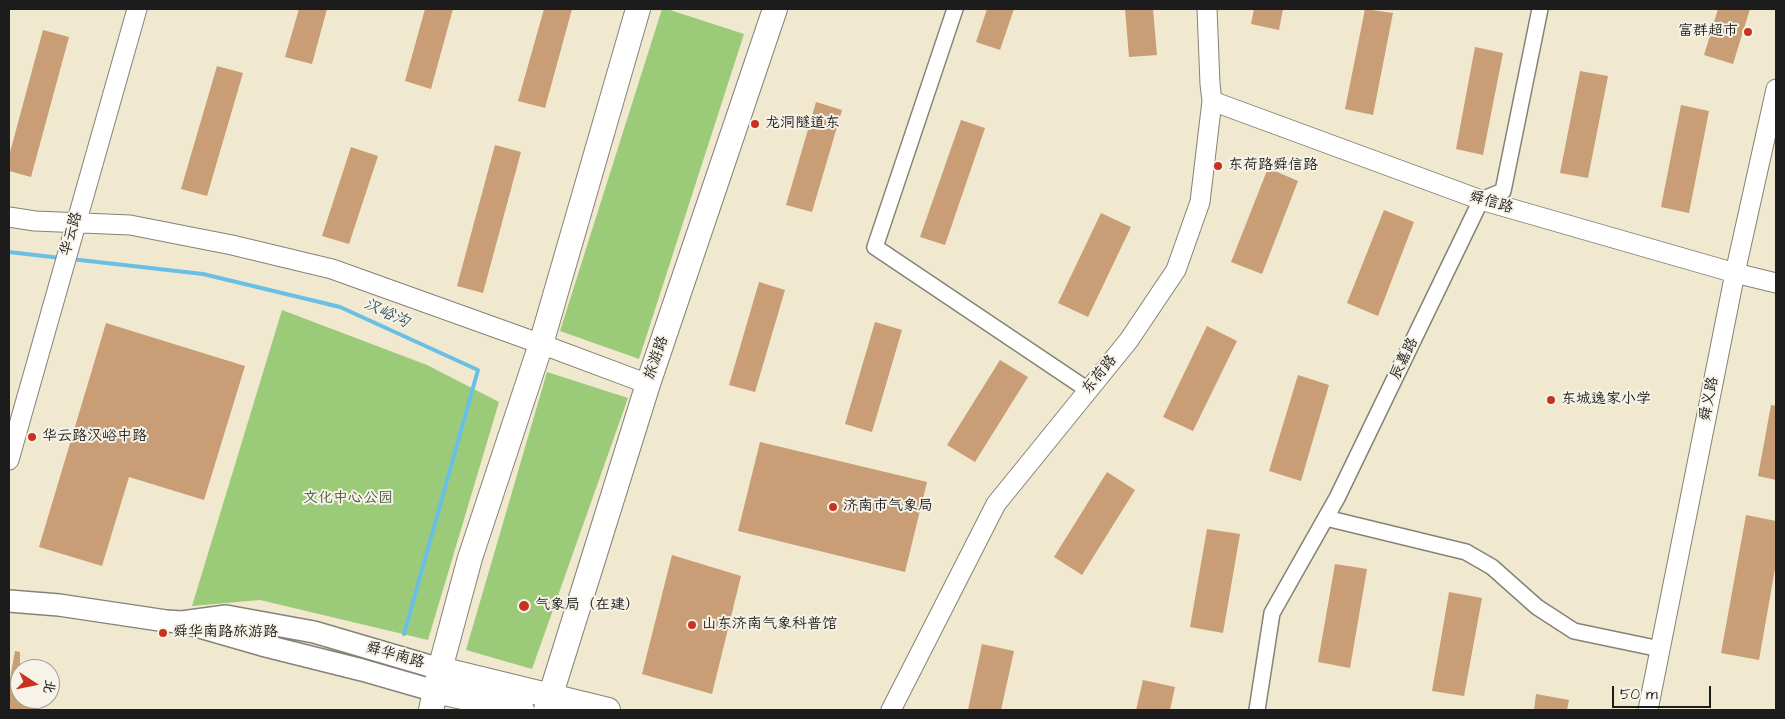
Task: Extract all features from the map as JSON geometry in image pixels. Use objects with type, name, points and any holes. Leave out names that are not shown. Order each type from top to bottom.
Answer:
[{"type":"main road","points":[[435,690],[470,558],[541,344],[638,9]]},
{"type":"main road","name":"旅游路","points":[[548,703],[648,384],[775,9]]},
{"type":"main road","name":"舜华南路","points":[[9,601],[60,605],[166,621],[182,622],[226,616],[314,632],[435,690],[522,710]]},
{"type":"main road","name":"舜华南路","points":[[435,690],[608,710]]},
{"type":"street","name":"华云路","points":[[9,460],[137,9]]},
{"type":"street","points":[[955,9],[875,247],[1088,390]]},
{"type":"street","name":"东荷路","points":[[892,710],[996,504],[1129,340],[1176,270],[1200,202],[1212,100],[1207,9]]},
{"type":"street","points":[[1481,200],[1503,191],[1540,9]]},
{"type":"street","name":"舜义路","points":[[1648,710],[1735,273],[1776,89]]},
{"type":"street","name":"舜信路","points":[[1212,100],[1481,200],[1776,283]]},
{"type":"street","name":"辰嘉路","points":[[1257,710],[1272,613],[1337,498],[1481,200]]},
{"type":"street","points":[[9,217],[35,221],[130,225],[232,245],[332,269],[648,384]]},
{"type":"street","points":[[1326,518],[1466,552],[1492,567],[1537,607],[1574,631],[1660,649]]},
{"type":"green space","points":[[662,9],[744,34],[639,359],[560,331]]},
{"type":"green space","name":"文化中心公园","points":[[282,310],[427,365],[499,402],[428,640],[260,600],[192,606]]},
{"type":"green space","points":[[547,372],[628,398],[532,669],[466,650]]},
{"type":"building","points":[[299,9],[327,9],[312,64],[285,57]]},
{"type":"building","points":[[425,9],[453,9],[431,89],[405,81]]},
{"type":"building","points":[[544,9],[572,9],[545,108],[518,101]]},
{"type":"building","points":[[987,9],[1014,9],[1000,50],[976,42]]},
{"type":"building","points":[[1125,9],[1153,9],[1157,55],[1129,57]]},
{"type":"building","points":[[1254,9],[1283,9],[1279,30],[1251,24]]},
{"type":"building","points":[[1365,9],[1393,13],[1373,115],[1345,109]]},
{"type":"building","points":[[1718,9],[1750,9],[1733,64],[1704,55]]},
{"type":"building","points":[[43,30],[69,37],[31,177],[9,171],[9,156]]},
{"type":"building","points":[[1475,47],[1503,53],[1483,155],[1456,149]]},
{"type":"building","points":[[217,66],[243,73],[207,196],[181,189]]},
{"type":"building","points":[[1580,71],[1608,76],[1588,178],[1560,173]]},
{"type":"building","points":[[816,102],[842,110],[812,212],[786,205]]},
{"type":"building","points":[[1681,105],[1709,111],[1689,213],[1661,207]]},
{"type":"building","points":[[961,120],[985,128],[945,245],[920,237]]},
{"type":"building","points":[[495,145],[521,152],[483,293],[457,286]]},
{"type":"building","points":[[351,147],[378,156],[349,244],[322,236]]},
{"type":"building","points":[[1268,168],[1298,181],[1262,274],[1231,262]]},
{"type":"building","points":[[1384,210],[1414,222],[1378,316],[1347,303]]},
{"type":"building","points":[[1101,213],[1131,227],[1088,317],[1058,303]]},
{"type":"building","points":[[759,282],[785,290],[755,392],[729,385]]},
{"type":"building","points":[[875,322],[902,330],[872,432],[845,424]]},
{"type":"building","points":[[106,323],[245,366],[204,500],[129,477],[102,566],[39,547]]},
{"type":"building","points":[[1207,326],[1237,341],[1193,431],[1163,417]]},
{"type":"building","points":[[1000,360],[1028,377],[975,462],[947,445]]},
{"type":"building","points":[[1298,375],[1329,385],[1301,481],[1269,471]]},
{"type":"building","points":[[1771,405],[1776,406],[1776,480],[1758,476]]},
{"type":"building","name":"济南市气象局","points":[[760,442],[927,482],[905,572],[738,531]]},
{"type":"building","points":[[1107,472],[1135,490],[1082,575],[1054,557]]},
{"type":"building","points":[[1746,515],[1776,521],[1776,563],[1759,660],[1721,653]]},
{"type":"building","points":[[1207,529],[1240,534],[1223,633],[1190,627]]},
{"type":"building","name":"山东济南气象科普馆","points":[[672,555],[741,576],[712,694],[642,674]]},
{"type":"building","points":[[1335,564],[1367,569],[1350,668],[1318,662]]},
{"type":"building","points":[[1449,592],[1482,598],[1464,696],[1432,691]]},
{"type":"building","points":[[982,644],[1014,651],[1001,710],[968,710]]},
{"type":"building","points":[[15,651],[20,652],[20,659],[14,659]]},
{"type":"building","points":[[10,678],[10,709],[32,710],[9,710]]},
{"type":"building","points":[[1143,680],[1175,687],[1170,710],[1136,710]]},
{"type":"building","points":[[1536,694],[1569,700],[1567,710],[1534,710]]},
{"type":"waterway","name":"汉峪沟","points":[[9,252],[61,258]]},
{"type":"waterway","name":"汉峪沟","points":[[71,259],[203,274],[340,307],[478,370],[404,634]]},
{"type":"place","name":"富群超市","points":[[1748,32]]},
{"type":"place","name":"龙洞隧道东","points":[[755,124]]},
{"type":"place","name":"东荷路舜信路","points":[[1218,166]]},
{"type":"place","name":"东城逸家小学","points":[[1551,400]]},
{"type":"place","name":"华云路汉峪中路","points":[[32,437]]},
{"type":"place","name":"济南市气象局","points":[[833,507]]},
{"type":"place","name":"气象局（在建）","points":[[524,606]]},
{"type":"place","name":"山东济南气象科普馆","points":[[692,625]]},
{"type":"place","name":"舜华南路旅游路","points":[[163,633]]}]
